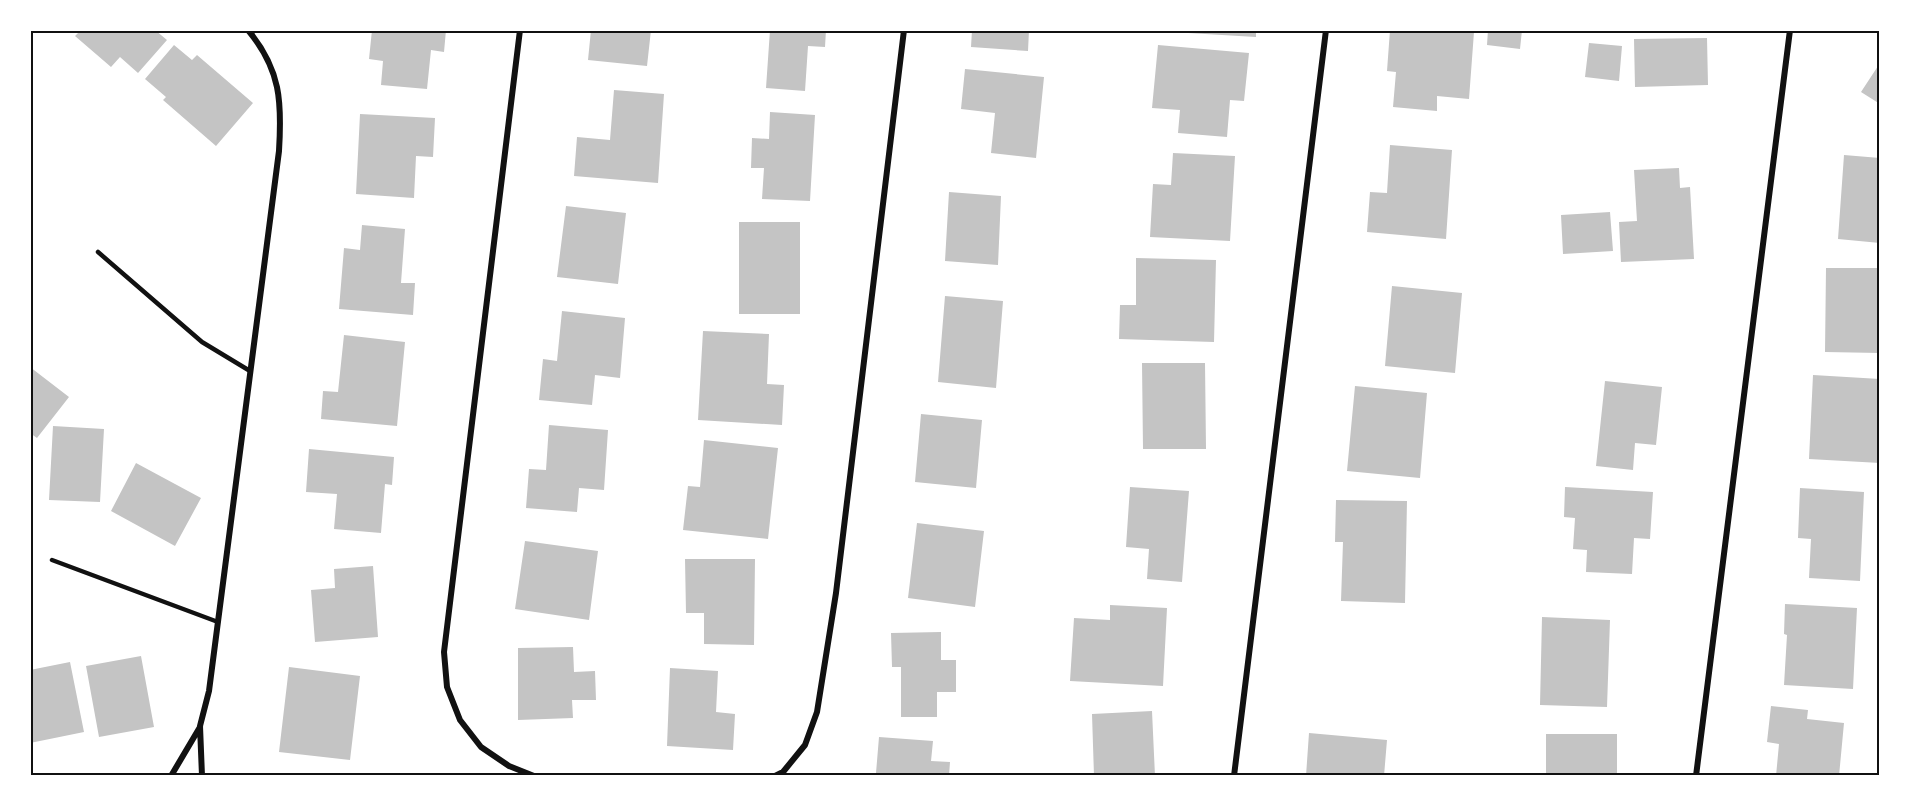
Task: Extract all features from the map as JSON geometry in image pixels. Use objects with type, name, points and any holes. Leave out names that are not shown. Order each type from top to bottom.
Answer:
[{"type":"street","points":[[171,776],[200,726],[209,691],[277,163],[281,111],[275,75],[260,44],[248,30]]},
{"type":"street","points":[[520,30],[444,652],[447,687],[460,720],[481,747],[508,766],[534,776]]},
{"type":"street","points":[[775,776],[783,772],[805,745],[817,712],[836,593],[904,30]]},
{"type":"street","points":[[1234,776],[1326,30]]},
{"type":"street","points":[[1696,776],[1790,30]]},
{"type":"street","points":[[200,726],[202,776]]},
{"type":"lane","points":[[98,252],[202,342],[250,371]]},
{"type":"lane","points":[[52,560],[218,622]]},
{"type":"building","points":[[81,30],[155,30],[167,40],[138,73],[120,57],[111,67],[75,36]]},
{"type":"building","points":[[372,30],[446,30],[444,52],[431,50],[427,89],[381,85],[383,61],[369,59]]},
{"type":"building","points":[[591,30],[651,30],[647,66],[588,60]]},
{"type":"building","points":[[770,30],[826,30],[825,47],[808,46],[805,91],[766,88]]},
{"type":"building","points":[[972,30],[1029,30],[1028,51],[971,47]]},
{"type":"building","points":[[1188,30],[1256,30],[1256,37],[1188,33]]},
{"type":"building","points":[[1390,30],[1474,32],[1469,99],[1437,96],[1437,111],[1393,107],[1396,72],[1387,71]]},
{"type":"building","points":[[1488,30],[1522,30],[1520,49],[1487,45]]},
{"type":"building","points":[[1707,38],[1708,85],[1635,87],[1634,39]]},
{"type":"building","points":[[1589,43],[1622,46],[1619,81],[1585,77]]},
{"type":"building","points":[[174,45],[192,60],[197,55],[253,103],[216,146],[163,100],[166,97],[145,79]]},
{"type":"building","points":[[1158,45],[1249,53],[1244,101],[1230,100],[1227,137],[1178,133],[1180,110],[1152,108]]},
{"type":"building","points":[[1880,63],[1880,104],[1861,92]]},
{"type":"building","points":[[965,69],[1044,77],[1036,158],[991,153],[995,113],[961,109]]},
{"type":"building","points":[[614,90],[664,94],[658,183],[574,176],[577,137],[610,140]]},
{"type":"building","points":[[770,112],[815,115],[810,201],[762,199],[764,168],[751,168],[752,138],[769,139]]},
{"type":"building","points":[[360,114],[435,118],[433,157],[416,156],[414,198],[356,194]]},
{"type":"building","points":[[1390,145],[1452,150],[1446,239],[1367,232],[1370,192],[1387,193]]},
{"type":"building","points":[[1173,153],[1235,156],[1230,241],[1150,237],[1153,184],[1171,185]]},
{"type":"building","points":[[1844,155],[1880,158],[1880,243],[1838,239]]},
{"type":"building","points":[[1679,168],[1680,188],[1690,187],[1694,259],[1621,262],[1619,222],[1637,221],[1634,170]]},
{"type":"building","points":[[949,192],[1001,196],[998,265],[945,261]]},
{"type":"building","points":[[566,206],[626,213],[618,284],[557,277]]},
{"type":"building","points":[[1610,212],[1613,251],[1563,254],[1561,215]]},
{"type":"building","points":[[739,222],[800,222],[800,314],[739,314]]},
{"type":"building","points":[[362,225],[405,229],[401,283],[415,283],[413,315],[339,309],[344,248],[360,250]]},
{"type":"building","points":[[1136,258],[1216,260],[1214,342],[1119,339],[1120,305],[1136,305]]},
{"type":"building","points":[[1826,268],[1880,268],[1880,353],[1825,352]]},
{"type":"building","points":[[1392,286],[1462,293],[1455,373],[1385,366]]},
{"type":"building","points":[[945,296],[1003,301],[996,388],[938,382]]},
{"type":"building","points":[[562,311],[625,318],[620,378],[595,375],[592,405],[539,400],[543,359],[557,361]]},
{"type":"building","points":[[703,331],[769,334],[767,384],[784,385],[782,425],[698,420]]},
{"type":"building","points":[[344,335],[405,342],[397,426],[321,419],[323,391],[338,392]]},
{"type":"building","points":[[1142,363],[1205,363],[1206,449],[1143,449]]},
{"type":"building","points":[[30,367],[69,397],[37,438],[30,433]]},
{"type":"building","points":[[1813,375],[1880,379],[1880,463],[1809,459]]},
{"type":"building","points":[[1605,381],[1662,387],[1656,445],[1635,443],[1633,470],[1596,466]]},
{"type":"building","points":[[1355,386],[1427,393],[1420,478],[1347,471]]},
{"type":"building","points":[[921,414],[982,420],[976,488],[915,482]]},
{"type":"building","points":[[549,425],[608,430],[604,490],[579,488],[577,512],[526,508],[529,469],[546,470]]},
{"type":"building","points":[[53,426],[104,429],[100,502],[49,500]]},
{"type":"building","points":[[704,440],[778,448],[768,539],[683,530],[688,486],[700,487]]},
{"type":"building","points":[[309,449],[394,457],[392,485],[385,484],[381,533],[334,529],[337,494],[306,492]]},
{"type":"building","points":[[136,463],[201,498],[175,546],[111,511]]},
{"type":"building","points":[[1130,487],[1189,491],[1182,582],[1147,579],[1149,549],[1126,547]]},
{"type":"building","points":[[1565,487],[1653,492],[1650,539],[1634,538],[1632,574],[1586,572],[1587,550],[1573,549],[1575,518],[1564,517]]},
{"type":"building","points":[[1800,488],[1864,492],[1860,581],[1809,578],[1811,539],[1798,538]]},
{"type":"building","points":[[1336,500],[1407,501],[1405,603],[1341,601],[1343,542],[1335,542]]},
{"type":"building","points":[[917,523],[984,531],[975,607],[908,598]]},
{"type":"building","points":[[525,541],[598,551],[589,620],[515,609]]},
{"type":"building","points":[[685,559],[755,559],[754,645],[704,644],[704,613],[686,613]]},
{"type":"building","points":[[373,566],[378,637],[315,642],[311,590],[335,588],[334,569]]},
{"type":"building","points":[[1785,604],[1857,608],[1853,689],[1784,685],[1787,635],[1784,634]]},
{"type":"building","points":[[1110,605],[1167,608],[1163,686],[1070,681],[1074,618],[1110,620]]},
{"type":"building","points":[[1542,617],[1610,620],[1607,707],[1540,705]]},
{"type":"building","points":[[941,632],[941,660],[956,660],[956,692],[937,692],[937,717],[901,717],[901,667],[892,667],[891,633]]},
{"type":"building","points":[[573,647],[574,672],[595,671],[596,700],[572,700],[573,718],[518,720],[518,648]]},
{"type":"building","points":[[141,656],[154,727],[99,737],[86,666]]},
{"type":"building","points":[[70,662],[84,732],[30,743],[30,670]]},
{"type":"building","points":[[289,667],[360,676],[350,760],[279,752]]},
{"type":"building","points":[[670,668],[718,671],[716,712],[735,714],[733,750],[667,746]]},
{"type":"building","points":[[1771,706],[1808,710],[1807,719],[1844,723],[1839,776],[1776,776],[1779,744],[1767,742]]},
{"type":"building","points":[[1152,711],[1155,776],[1094,776],[1092,714]]},
{"type":"building","points":[[1309,733],[1387,740],[1384,776],[1306,776]]},
{"type":"building","points":[[1546,734],[1617,734],[1617,776],[1546,776]]},
{"type":"building","points":[[879,737],[933,741],[931,761],[950,762],[949,776],[888,776],[888,774],[876,773]]}]
